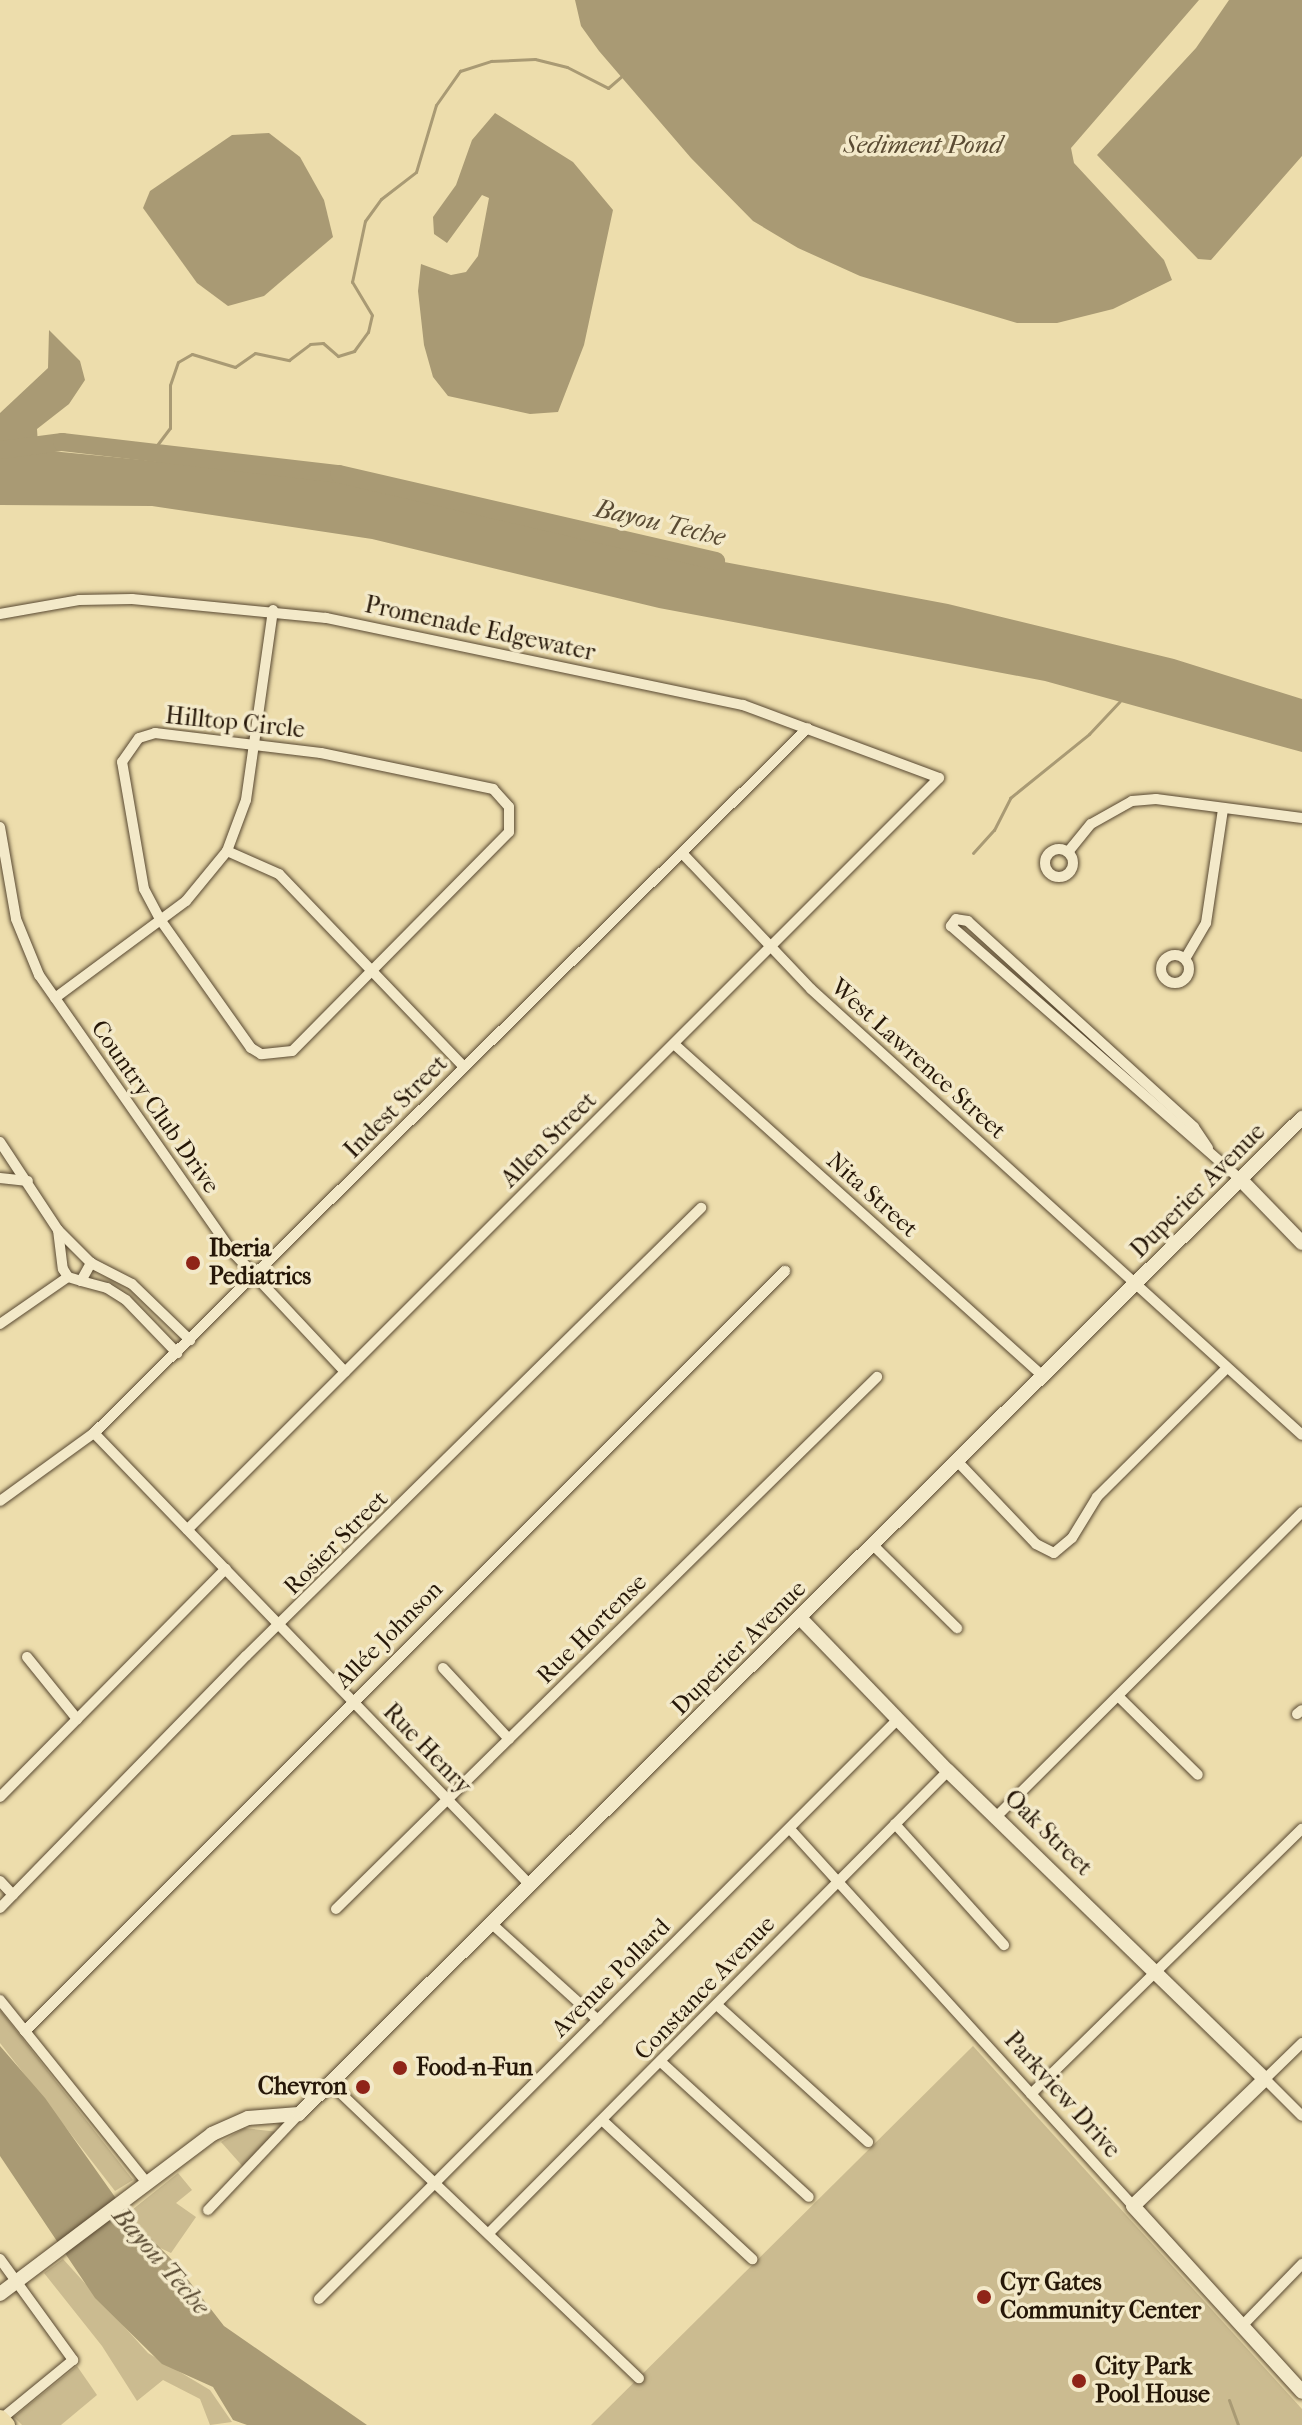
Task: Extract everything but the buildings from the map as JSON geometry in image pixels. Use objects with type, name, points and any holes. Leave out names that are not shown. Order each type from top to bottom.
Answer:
[{"type":"main road","name":"Duperier Avenue","points":[[299,2114],[1302,1118]]},
{"type":"main road","points":[[1240,1179],[1302,1243]]},
{"type":"main road","name":"Oak Street","points":[[800,1618],[948,1771],[998,1815],[1159,1971],[1265,2079]]},
{"type":"main road","points":[[1133,2206],[1265,2079]]},
{"type":"main road","points":[[0,2294],[233,2122],[299,2114]]},
{"type":"main road","name":"Parkview Drive","points":[[1133,2206],[1302,2392]]},
{"type":"main road","points":[[0,2419],[7,2425]]},
{"type":"street","name":"Promenade Edgewater","points":[[0,614],[92,600],[273,610],[743,705],[939,778]]},
{"type":"street","points":[[55,998],[161,921],[212,873],[227,851],[246,800],[273,610]]},
{"type":"street","name":"Indest Street","points":[[0,1501],[94,1433],[808,728]]},
{"type":"street","name":"Hilltop Circle","points":[[155,733],[255,742],[493,789],[509,807],[512,820],[503,841],[292,1051],[271,1056],[251,1048],[161,921],[144,889],[122,773],[126,749],[139,738],[155,733]]},
{"type":"street","name":"Allen Street","points":[[187,1530],[939,778]]},
{"type":"street","points":[[1068,852],[1091,824],[1132,801],[1156,799],[1302,818]]},
{"type":"street","points":[[1185,959],[1206,923],[1223,809]]},
{"type":"street","name":"Country Club Drive","points":[[0,827],[23,941],[55,998],[231,1250],[345,1372]]},
{"type":"street","points":[[227,851],[279,874],[464,1067]]},
{"type":"street","name":"West Lawrence Street","points":[[682,853],[770,947],[1302,1435]]},
{"type":"street","points":[[1001,960],[951,926],[956,919],[968,921],[1001,960],[1240,1179]]},
{"type":"street","name":"Nita Street","points":[[674,1044],[1043,1376]]},
{"type":"street","points":[[0,1142],[58,1230],[91,1263],[132,1284],[190,1340]]},
{"type":"street","points":[[0,1178],[28,1181]]},
{"type":"street","name":"Rosier Street","points":[[0,1908],[701,1208]]},
{"type":"street","points":[[58,1230],[68,1277]]},
{"type":"street","points":[[81,1281],[91,1263]]},
{"type":"street","name":"Allée Johnson","points":[[25,2031],[352,1700],[785,1271]]},
{"type":"street","points":[[68,1277],[107,1288],[126,1300],[177,1353]]},
{"type":"street","points":[[0,1324],[68,1277]]},
{"type":"street","points":[[958,1462],[1036,1544],[1054,1553],[1072,1538],[1097,1497],[1227,1368]]},
{"type":"street","name":"Rue Hortense","points":[[336,1909],[877,1377]]},
{"type":"street","name":"Rue Henry","points":[[94,1433],[531,1886]]},
{"type":"street","points":[[998,1815],[1302,1512]]},
{"type":"street","points":[[874,1546],[957,1628]]},
{"type":"street","points":[[0,1797],[226,1569]]},
{"type":"street","points":[[27,1657],[77,1719]]},
{"type":"street","points":[[443,1668],[509,1739]]},
{"type":"street","points":[[1118,1696],[1198,1775]]},
{"type":"street","name":"Avenue Pollard","points":[[319,2299],[898,1719]]},
{"type":"street","name":"Constance Avenue","points":[[490,2232],[948,1771]]},
{"type":"street","points":[[895,1824],[1004,1945]]},
{"type":"street","name":"Parkview Drive","points":[[790,1829],[1133,2206]]},
{"type":"street","points":[[1031,2094],[1302,1829]]},
{"type":"street","points":[[0,1881],[13,1895]]},
{"type":"street","points":[[492,1924],[598,2020]]},
{"type":"street","points":[[0,2000],[147,2183]]},
{"type":"street","points":[[717,2005],[868,2142]]},
{"type":"street","points":[[1302,2043],[1265,2079],[1302,2116]]},
{"type":"street","points":[[661,2062],[809,2197]]},
{"type":"street","points":[[331,2084],[490,2232],[639,2378]]},
{"type":"street","name":"Duperier Avenue","points":[[208,2210],[299,2114]]},
{"type":"street","points":[[602,2120],[752,2259]]},
{"type":"street","points":[[0,2259],[73,2360],[0,2419]]},
{"type":"street","points":[[1241,2327],[1302,2264]]},
{"type":"shaded area","points":[[0,2010],[133,2180],[115,2191],[0,2043]]},
{"type":"shaded area","points":[[973,2046],[1302,2409],[1302,2425],[591,2425]]},
{"type":"shaded area","points":[[244,2128],[279,2132],[245,2169],[221,2142]]},
{"type":"shaded area","points":[[178,2173],[192,2190],[176,2203],[196,2217],[171,2253],[156,2246],[127,2214]]},
{"type":"shaded area","points":[[63,2259],[148,2353],[210,2390],[232,2422],[210,2425],[200,2399],[163,2380],[137,2401],[102,2346],[44,2273]]},
{"type":"shaded area","points":[[77,2366],[97,2395],[61,2425],[22,2425],[14,2417]]},
{"type":"water","name":"Sediment Pond","points":[[575,0],[1199,0],[1071,148],[1074,163],[1164,260],[1172,280],[1113,309],[1057,323],[1017,323],[860,276],[798,248],[753,221],[691,158],[599,51],[581,26]]},
{"type":"water","points":[[1229,0],[1302,0],[1302,156],[1211,260],[1198,259],[1097,155],[1196,48]]},
{"type":"water","points":[[495,113],[573,162],[613,210],[584,345],[558,412],[530,414],[448,396],[433,377],[424,345],[418,291],[421,264],[451,275],[466,272],[478,256],[489,198],[482,195],[447,243],[434,234],[433,217],[456,185],[472,140]]},
{"type":"water","points":[[269,133],[300,157],[324,200],[333,237],[264,296],[228,306],[197,283],[143,208],[150,191],[232,135]]},
{"type":"water","points":[[49,330],[80,361],[85,380],[69,404],[37,429],[38,445],[51,451],[329,478],[554,530],[948,604],[1174,659],[1302,699],[1302,752],[1045,681],[659,608],[372,539],[152,506],[0,505],[0,413],[48,368]]},
{"type":"water","points":[[0,2046],[45,2098],[127,2214],[175,2263],[224,2326],[367,2425],[247,2425],[233,2420],[213,2387],[162,2364],[95,2298],[0,2156]]},
{"type":"waterway","points":[[148,457],[170,428],[170,385],[178,362],[192,354],[235,367],[255,353],[289,360],[310,344],[323,343],[338,356],[354,351],[368,332],[372,315],[352,282],[365,221],[381,199],[416,172],[436,105],[460,71],[491,61],[535,59],[567,67],[608,88],[623,75]]},
{"type":"waterway","name":"Bayou Teche","points":[[0,450],[62,442],[339,474],[716,561]]},
{"type":"waterway","points":[[973,853],[994,830],[1010,798],[1089,734],[1120,701]]},
{"type":"waterway","points":[[1229,2400],[1238,2425]]},
{"type":"place","name":"Iberia Pediatrics","points":[[193,1263]]},
{"type":"place","name":"Food-n-Fun","points":[[400,2068]]},
{"type":"place","name":"Chevron","points":[[363,2087]]},
{"type":"place","name":"Cyr Gates Community Center","points":[[984,2297]]},
{"type":"place","name":"City Park Pool House","points":[[1079,2381]]}]
